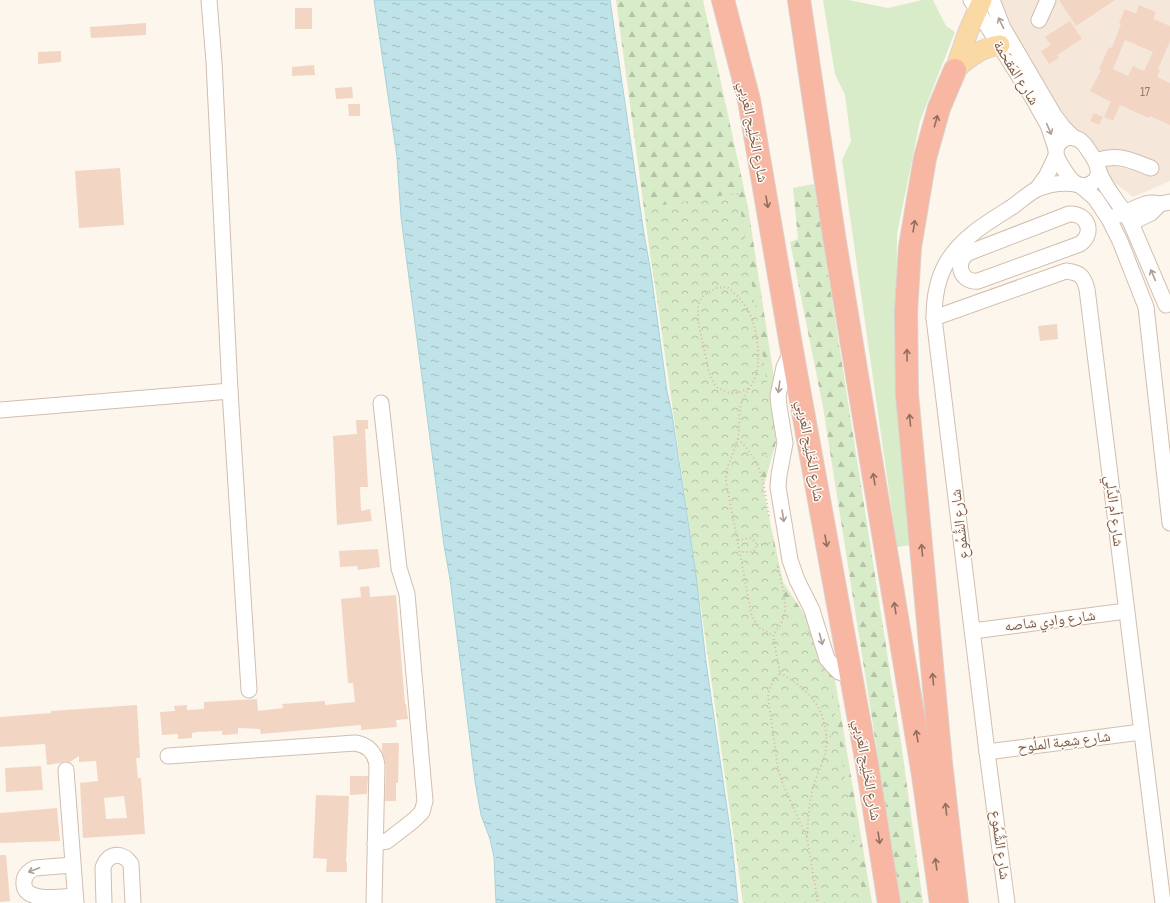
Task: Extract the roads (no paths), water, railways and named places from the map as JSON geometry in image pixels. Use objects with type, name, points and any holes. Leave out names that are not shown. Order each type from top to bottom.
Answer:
[{"type":"highway","name":"شارع الخَلِيج العَربِي","points":[[724,0],[749,100],[889,903]]},
{"type":"highway","points":[[738,0],[749,100]]},
{"type":"highway","points":[[799,0],[834,236],[923,775],[941,903]]},
{"type":"highway","points":[[955,70],[939,108],[925,158],[910,247],[906,312],[907,394],[941,763],[957,903]]},
{"type":"main road","points":[[955,70],[977,4]]},
{"type":"main road","points":[[955,70],[977,52],[992,46],[1000,45]]},
{"type":"street","points":[[209,0],[214,62],[230,391],[249,690]]},
{"type":"street","name":"شارع المَقحَمة","points":[[992,0],[1003,28],[1054,115],[1074,138]]},
{"type":"street","points":[[1039,20],[1048,0]]},
{"type":"street","name":"شارع المَقحَمة","points":[[977,4],[1044,117],[1051,133],[1056,152]]},
{"type":"street","points":[[1146,307],[1168,305],[1128,217],[1107,188],[1097,165],[1084,144],[1074,138],[1063,140],[1056,152],[1070,178],[1095,198],[1109,219],[1125,253],[1146,307],[1170,524]]},
{"type":"street","name":"شارع الشُّمُوع","points":[[1007,903],[934,318],[935,300],[938,283],[954,266],[964,240],[1037,189],[1047,175],[1056,152]]},
{"type":"street","points":[[1078,184],[1088,185],[1094,180],[1097,165],[1111,157],[1121,157],[1151,168]]},
{"type":"street","name":"شارع الشُّمُوع","points":[[1037,189],[1057,184],[1078,184]]},
{"type":"street","points":[[1109,219],[1151,213],[1165,203]]},
{"type":"street","points":[[1069,214],[1082,217],[1087,224],[1088,229],[1086,238],[1080,244],[978,281],[967,279],[954,266],[961,262],[965,256],[1001,240],[1069,214]]},
{"type":"street","points":[[986,224],[1001,240]]},
{"type":"street","points":[[1125,253],[1131,247],[1140,245]]},
{"type":"street","name":"شارع أم الدِّلِي","points":[[934,318],[1066,271],[1077,273],[1084,279],[1087,289],[1163,903]]},
{"type":"street","points":[[792,351],[784,367],[778,396],[785,443],[778,487],[786,540],[792,567],[812,610],[824,653],[830,664],[850,676]]},
{"type":"street","points":[[0,410],[230,391]]},
{"type":"street","points":[[375,844],[387,841],[418,817],[422,812],[425,801],[407,594],[399,568],[381,403]]},
{"type":"street","name":"شارع وادِي شاصه","points":[[973,631],[1126,611]]},
{"type":"street","name":"شارع شِعبة الملُوح","points":[[987,752],[1142,732]]},
{"type":"street","points":[[168,756],[355,743],[366,746],[374,755],[377,766],[374,903]]},
{"type":"street","points":[[66,770],[75,900],[36,897],[28,893],[24,885],[25,876],[31,870],[35,868],[72,865]]},
{"type":"street","points":[[104,903],[104,863],[108,858],[118,855],[128,859],[131,864],[133,903]]},
{"type":"water","points":[[374,0],[610,0],[667,391],[672,414],[696,575],[706,662],[732,843],[738,903],[496,903],[494,857],[490,839],[481,815],[475,781],[450,579],[444,545],[401,217],[397,157]]}]
